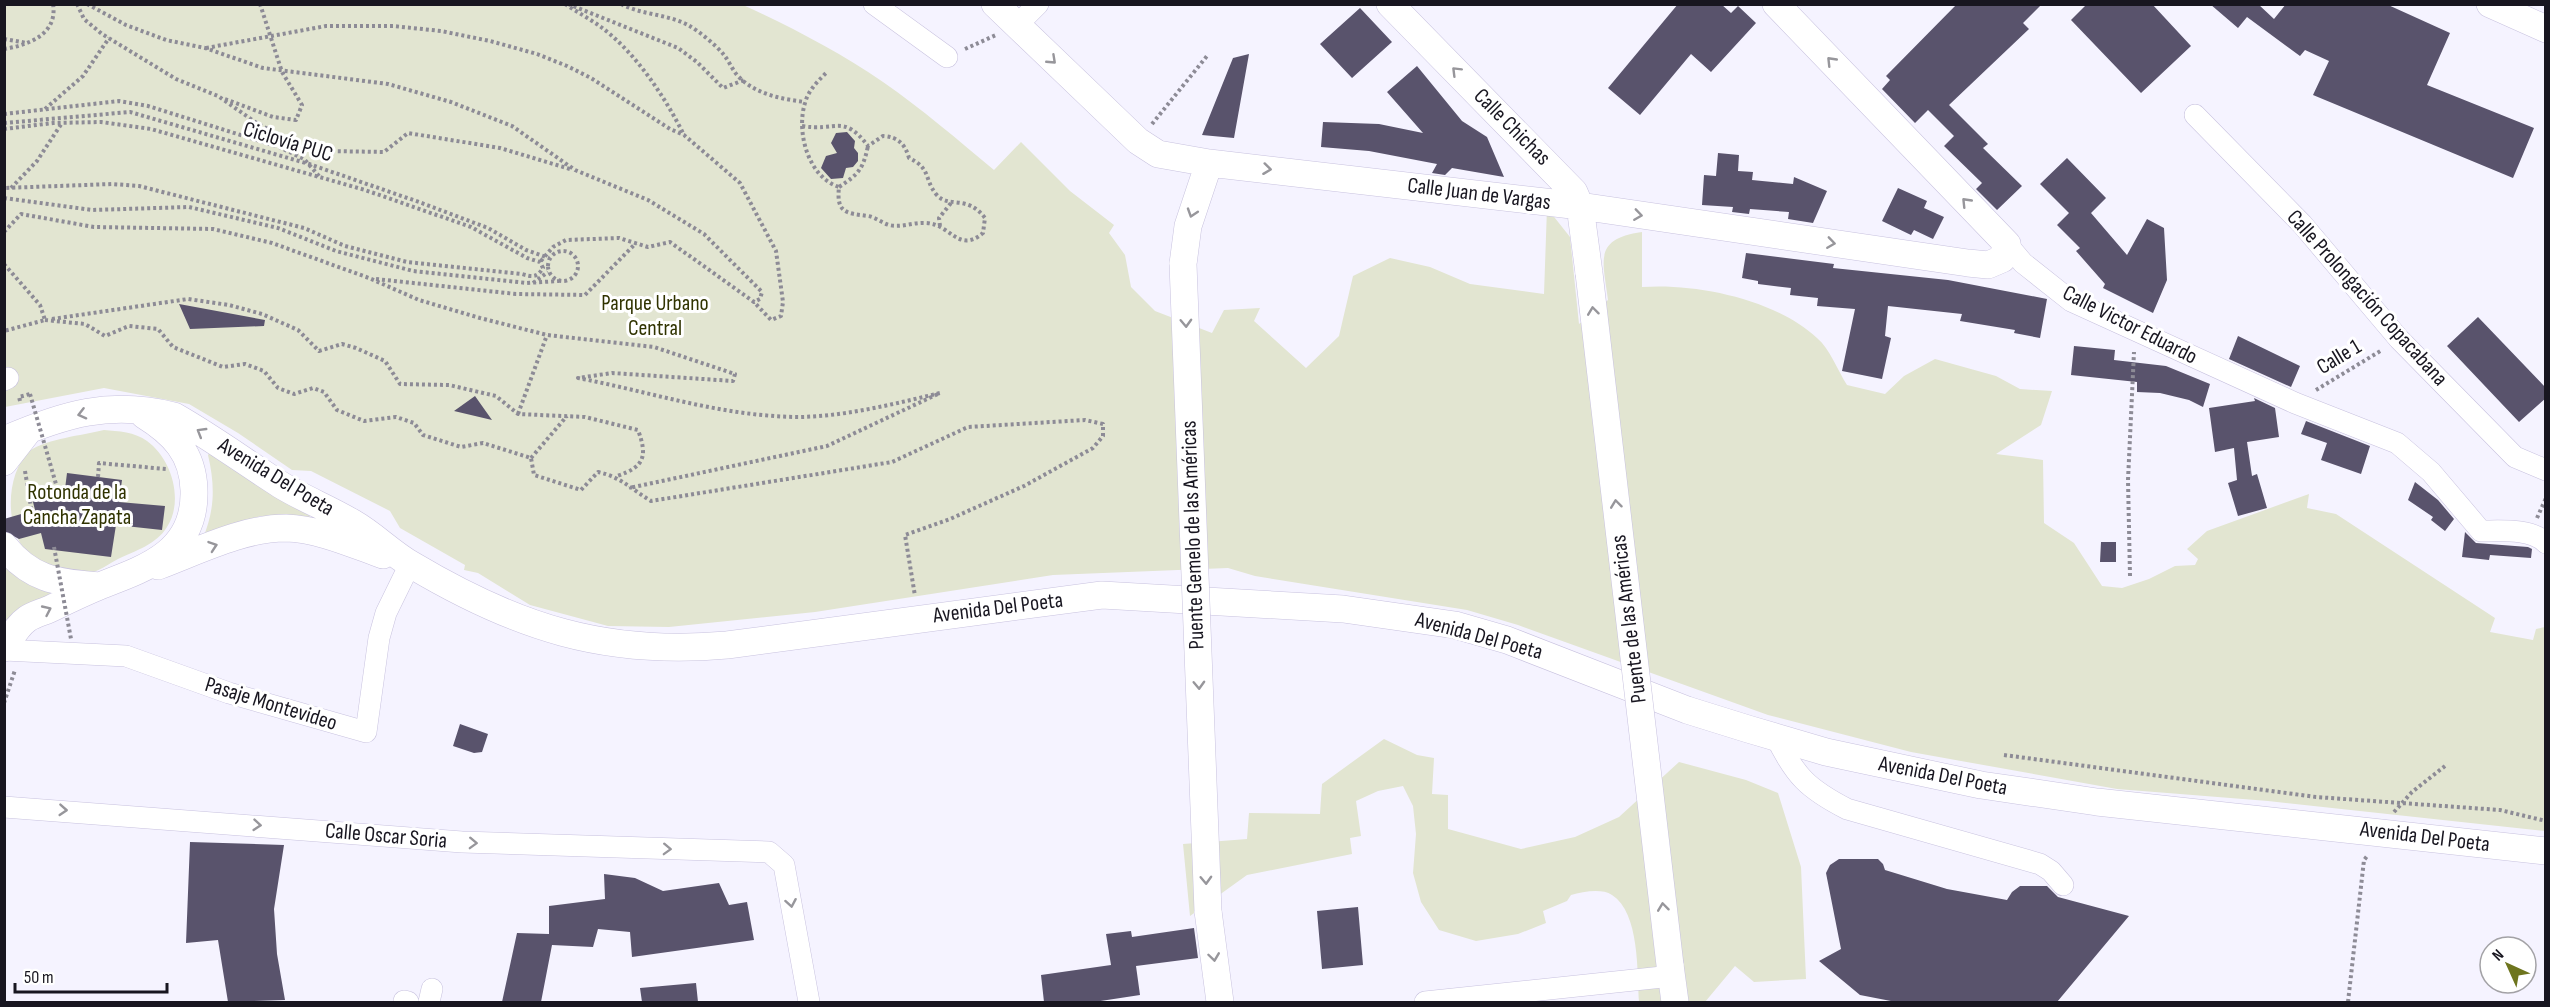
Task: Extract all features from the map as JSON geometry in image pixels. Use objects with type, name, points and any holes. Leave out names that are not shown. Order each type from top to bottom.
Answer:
[{"type":"main road","name":"Calle Juan de Vargas","points":[[995,4],[1138,141],[1158,154],[1209,163],[1580,206],[1988,265],[2002,259],[2007,244]]},
{"type":"main road","name":"Calle Chichas","points":[[1390,4],[1567,183],[1580,206],[1589,273]]},
{"type":"main road","name":"Calle Victor Eduardo","points":[[1776,4],[2007,244]]},
{"type":"main road","points":[[2490,4],[2546,29]]},
{"type":"main road","name":"Puente Gemelo de las Américas","points":[[1209,163],[1188,226],[1183,264],[1208,911],[1220,1002]]},
{"type":"main road","name":"Puente de las Américas","points":[[1589,273],[1675,1002]]},
{"type":"main road","name":"Avenida Del Poeta","points":[[30,429],[83,412],[112,407],[174,416],[283,486],[354,524],[410,564],[478,602],[506,615],[595,640],[641,647],[687,648],[727,645],[1102,595],[1269,603],[1410,617],[1455,625],[1507,640],[1687,710],[1826,752],[1981,785],[2097,802],[2546,851]]},
{"type":"main road","points":[[4,649],[27,619],[100,586],[138,573],[171,552],[187,531],[195,502],[194,472],[183,449],[164,428],[135,409]]},
{"type":"main road","points":[[4,440],[30,429]]},
{"type":"main road","points":[[15,465],[30,429]]},
{"type":"main road","name":"Avenida Del Poeta","points":[[138,573],[259,530],[287,528],[329,536],[410,564]]},
{"type":"main road","points":[[4,546],[24,566],[43,578],[100,586]]},
{"type":"street","points":[[874,4],[947,57]]},
{"type":"street","points":[[1016,26],[1038,4]]},
{"type":"street","name":"Calle Prolongación Copacabana","points":[[2195,115],[2302,224],[2399,339],[2516,457],[2546,470]]},
{"type":"street","name":"Calle Victor Eduardo","points":[[2007,244],[2023,263],[2072,301],[2134,332],[2295,403],[2397,443],[2432,472],[2481,531],[2518,532],[2541,538],[2546,543]]},
{"type":"street","name":"Pasaje Montevideo","points":[[4,649],[126,656],[229,693],[366,732],[379,638],[386,613],[410,564]]},
{"type":"street","points":[[1776,737],[1790,765],[1817,794],[1847,809],[2040,864],[2051,871],[2062,885]]},
{"type":"street","name":"Calle Oscar Soria","points":[[4,807],[462,842],[769,852],[784,865],[809,1002]]},
{"type":"street","points":[[1425,1002],[1671,970]]},
{"type":"path","points":[[4,49],[28,44],[48,30],[54,19],[54,4]]},
{"type":"path","points":[[77,4],[84,19],[109,38],[176,80],[273,117],[296,120],[302,105],[282,72],[260,4]]},
{"type":"path","points":[[87,4],[126,25],[156,36],[205,48],[282,72],[331,75],[388,84],[451,102],[512,126],[575,170]]},
{"type":"path","points":[[566,4],[602,28],[627,52],[653,85],[684,135]]},
{"type":"path","points":[[566,4],[678,48],[723,88],[745,80]]},
{"type":"path","points":[[621,4],[634,11],[662,16],[687,25],[724,54],[736,74],[745,80],[774,97],[805,102]]},
{"type":"path","points":[[205,48],[326,26],[393,26],[441,31],[490,41],[537,54],[567,66],[591,78],[670,129],[684,135],[740,183],[776,251],[783,302],[781,316],[771,320],[753,301],[670,242],[648,247],[620,238],[566,240],[553,247],[547,258],[540,262]]},
{"type":"path","points":[[947,57],[1016,26]]},
{"type":"path","points":[[45,110],[83,76],[109,38]]},
{"type":"path","points":[[4,39],[28,44]]},
{"type":"path","points":[[1138,141],[1207,56]]},
{"type":"path","points":[[826,73],[812,88],[805,102],[802,126],[804,144],[812,164],[828,183],[838,187]]},
{"type":"path","points":[[218,96],[258,124],[299,144],[327,151],[384,152],[408,133],[500,148],[575,170],[648,200],[704,234],[762,292],[760,299],[753,301]]},
{"type":"path","points":[[4,114],[119,101],[148,106],[279,147],[304,159],[320,177]]},
{"type":"path","name":"Ciclovía PUC","points":[[4,123],[130,112],[309,165],[488,228],[547,258],[556,252],[567,251],[578,262],[573,277],[559,281]]},
{"type":"path","points":[[4,129],[62,123],[101,122],[151,129],[320,177],[471,227],[540,262],[543,268],[539,275],[532,277],[407,262],[345,246],[304,228],[139,186],[112,184],[4,188]]},
{"type":"path","points":[[11,188],[37,161],[62,123]]},
{"type":"path","points":[[802,126],[817,129],[845,125],[868,146]]},
{"type":"path","points":[[883,136],[898,140],[904,146],[909,158],[917,162],[928,173],[936,195],[951,203],[962,201],[977,208],[985,218],[983,233],[968,242],[940,226],[927,223],[902,227],[888,225],[870,216],[850,215],[839,204],[838,187],[853,178],[863,166],[868,146],[883,136]]},
{"type":"path","points":[[4,198],[92,210],[189,207],[255,221],[336,251],[413,271],[533,283],[559,281]]},
{"type":"path","points":[[940,226],[939,218],[951,203]]},
{"type":"path","points":[[4,232],[21,214],[94,227],[213,229],[272,243],[369,278],[419,300],[547,334],[654,347],[735,374],[733,381],[612,373],[578,378],[738,413],[811,416],[878,408],[940,393],[827,446],[629,488]]},
{"type":"path","points":[[369,278],[516,294],[585,295],[636,243]]},
{"type":"path","points":[[547,258],[548,272],[559,281]]},
{"type":"path","points":[[4,264],[40,305],[45,320]]},
{"type":"path","points":[[533,283],[548,272]]},
{"type":"path","points":[[4,331],[98,310],[188,299],[229,305],[262,314],[298,330],[319,351],[342,344],[386,361],[400,384],[449,385],[496,396],[518,414],[585,417],[638,430],[644,447],[643,457],[630,472],[617,476],[598,472],[581,490],[534,475],[531,458]]},
{"type":"path","points":[[45,320],[85,324],[105,336],[129,326],[158,329],[173,347],[223,367],[245,364],[264,370],[278,388],[294,394],[313,388],[324,392],[337,410],[364,421],[396,417],[414,423],[423,435],[461,447],[483,443],[531,458]]},
{"type":"path","points":[[2130,576],[2128,480],[2134,332]]},
{"type":"path","points":[[518,414],[547,334]]},
{"type":"path","name":"Calle 1","points":[[2295,403],[2399,339]]},
{"type":"path","points":[[20,401],[19,397],[30,394],[58,491]]},
{"type":"path","points":[[531,458],[567,416]]},
{"type":"path","points":[[617,476],[629,488],[651,501],[672,499],[892,462],[968,427],[1085,420],[1103,424],[1103,436],[1094,448],[1024,486],[906,536],[918,618]]},
{"type":"path","points":[[98,477],[99,463],[194,472]]},
{"type":"path","points":[[15,465],[34,525],[38,523]]},
{"type":"path","points":[[54,548],[71,639]]},
{"type":"path","points":[[2004,756],[2316,797],[2500,810],[2546,821]]},
{"type":"path","points":[[2394,813],[2402,803],[2445,766]]},
{"type":"path","points":[[2349,1002],[2364,860]]},
{"type":"green space","name":"Parque Urbano Central","points":[[5,5],[743,5],[814,40],[866,71],[926,114],[994,170],[1021,142],[1070,191],[1114,225],[1109,233],[1125,255],[1131,287],[1155,311],[1212,333],[1224,310],[1260,308],[1254,321],[1306,368],[1339,336],[1353,276],[1390,258],[1430,267],[1470,284],[1544,294],[1547,208],[1570,237],[1579,324],[1608,300],[1604,263],[1608,246],[1626,235],[1642,232],[1642,287],[1663,286],[1710,291],[1734,296],[1780,313],[1800,324],[1822,343],[1847,385],[1885,394],[1904,376],[1935,359],[1996,376],[2020,389],[2052,391],[2041,425],[1996,454],[2043,460],[2044,523],[2074,543],[2102,586],[2122,588],[2149,579],[2175,566],[2195,565],[2198,559],[2187,549],[2207,531],[2309,494],[2307,508],[2336,514],[2495,618],[2490,632],[2533,640],[2536,629],[2545,627],[2545,831],[2268,801],[2117,789],[1911,752],[1768,715],[1518,625],[1467,610],[1255,576],[1228,568],[1053,575],[815,612],[669,627],[608,626],[530,605],[478,573],[464,570],[465,565],[400,528],[390,511],[311,471],[292,470],[238,433],[189,404],[104,388],[5,407]]},
{"type":"green space","name":"Rotonda de la Cancha Zapata","points":[[104,430],[142,438],[163,458],[169,469],[175,493],[175,505],[167,527],[152,542],[93,572],[71,571],[37,561],[24,550],[16,534],[12,517],[11,498],[20,464],[29,451],[37,447],[56,440]]},
{"type":"green space","points":[[210,452],[310,517],[261,516],[230,525],[203,538],[210,517],[213,497],[208,455]]},
{"type":"green space","points":[[4,564],[61,595],[5,624]]},
{"type":"green space","points":[[1384,739],[1417,755],[1434,758],[1432,794],[1448,795],[1448,829],[1521,849],[1575,837],[1619,817],[1679,762],[1746,780],[1778,793],[1801,867],[1806,979],[1754,982],[1735,966],[1705,1002],[1639,1002],[1635,944],[1628,915],[1612,895],[1597,891],[1571,895],[1567,901],[1543,911],[1546,923],[1518,934],[1476,941],[1439,930],[1421,902],[1413,873],[1416,834],[1413,806],[1403,786],[1378,791],[1356,801],[1361,836],[1350,838],[1352,854],[1247,875],[1190,916],[1183,844],[1247,839],[1249,813],[1320,814],[1322,784]]},
{"type":"building","points":[[1678,4],[1721,4],[1731,13],[1738,6],[1756,23],[1711,72],[1691,54],[1640,115],[1608,88]]},
{"type":"building","points":[[1957,4],[2042,4],[2023,23],[2029,29],[1949,105],[1988,144],[1983,148],[2022,186],[1997,210],[1976,189],[1982,183],[1944,146],[1954,136],[1928,110],[1915,123],[1882,89],[1890,80],[1886,76]]},
{"type":"building","points":[[2087,4],[2152,4],[2191,46],[2141,93],[2071,20]]},
{"type":"building","points":[[2210,4],[2258,4],[2274,19],[2286,4],[2386,4],[2450,33],[2427,85],[2534,128],[2513,178],[2313,95],[2329,61],[2305,50],[2300,56],[2247,17],[2238,28]]},
{"type":"building","points":[[1360,8],[1392,42],[1352,78],[1320,44]]},
{"type":"building","points":[[1249,54],[1234,138],[1202,135],[1233,58]]},
{"type":"building","points":[[1417,66],[1462,121],[1487,137],[1504,177],[1452,168],[1445,175],[1432,173],[1437,164],[1369,151],[1321,147],[1323,122],[1379,124],[1423,133],[1387,92]]},
{"type":"building","points":[[847,132],[855,141],[854,148],[858,153],[858,161],[853,167],[846,168],[843,178],[831,179],[821,168],[826,156],[837,153],[831,143],[836,133]]},
{"type":"building","points":[[1718,153],[1739,155],[1738,171],[1753,172],[1752,180],[1793,184],[1794,177],[1827,191],[1813,223],[1788,219],[1789,212],[1750,209],[1749,214],[1732,212],[1733,207],[1702,205],[1704,175],[1716,176]]},
{"type":"building","points":[[2067,158],[2106,198],[2091,213],[2127,255],[2147,219],[2164,228],[2167,280],[2153,313],[2103,288],[2105,284],[2076,251],[2080,248],[2057,225],[2069,213],[2040,184]]},
{"type":"building","points":[[1898,188],[1927,201],[1924,208],[1944,217],[1933,239],[1914,230],[1911,235],[1882,221]]},
{"type":"building","points":[[1746,253],[1834,264],[1833,268],[1948,280],[2047,299],[2040,338],[2014,333],[2015,330],[1960,321],[1962,314],[1888,306],[1885,336],[1891,338],[1882,379],[1842,371],[1855,309],[1817,306],[1818,298],[1790,295],[1791,288],[1758,284],[1758,281],[1742,278]]},
{"type":"building","points":[[179,304],[265,320],[264,326],[190,329]]},
{"type":"building","points":[[2478,317],[2546,388],[2546,398],[2519,422],[2447,346]]},
{"type":"building","points":[[2238,336],[2300,366],[2291,387],[2229,359]]},
{"type":"building","points":[[2074,346],[2115,350],[2114,360],[2166,366],[2210,384],[2203,407],[2189,400],[2160,393],[2137,392],[2137,382],[2071,375]]},
{"type":"building","points":[[475,396],[492,420],[454,411]]},
{"type":"building","points":[[2254,398],[2275,408],[2279,437],[2247,442],[2252,476],[2257,474],[2267,508],[2238,516],[2228,483],[2237,480],[2234,448],[2215,452],[2209,408],[2255,401]]},
{"type":"building","points":[[2306,421],[2370,446],[2361,474],[2321,460],[2327,443],[2301,434]]},
{"type":"building","points":[[67,473],[122,480],[119,502],[165,506],[162,530],[116,525],[111,557],[45,549],[41,533],[19,539],[4,531],[4,519],[35,510],[32,498],[65,489]]},
{"type":"building","points":[[2415,482],[2438,500],[2454,519],[2445,531],[2431,520],[2433,517],[2408,500]]},
{"type":"building","points":[[2465,532],[2476,543],[2528,547],[2532,549],[2531,558],[2490,555],[2489,560],[2462,557]]},
{"type":"building","points":[[2101,542],[2116,542],[2116,562],[2100,562]]},
{"type":"building","points":[[460,724],[488,734],[482,752],[474,753],[453,746]]},
{"type":"building","points":[[190,842],[284,845],[274,909],[277,954],[285,1000],[228,1002],[218,940],[186,943]]},
{"type":"building","points":[[1839,859],[1878,859],[1885,870],[1947,889],[2007,900],[2020,886],[2047,886],[2058,897],[2129,916],[2057,1002],[1896,1002],[1860,995],[1819,961],[1841,949],[1826,873],[1830,865]]},
{"type":"building","points":[[604,874],[635,878],[663,891],[719,883],[729,905],[747,902],[754,940],[632,957],[630,932],[598,929],[593,947],[552,945],[541,1002],[502,1002],[517,933],[549,934],[549,906],[605,899]]},
{"type":"building","points":[[1358,907],[1363,965],[1322,969],[1317,911]]},
{"type":"building","points":[[1194,928],[1198,958],[1136,966],[1140,995],[1094,1002],[1044,1002],[1041,975],[1111,965],[1106,934],[1131,931],[1132,937]]},
{"type":"building","points":[[696,983],[698,1002],[642,1002],[640,988]]}]
